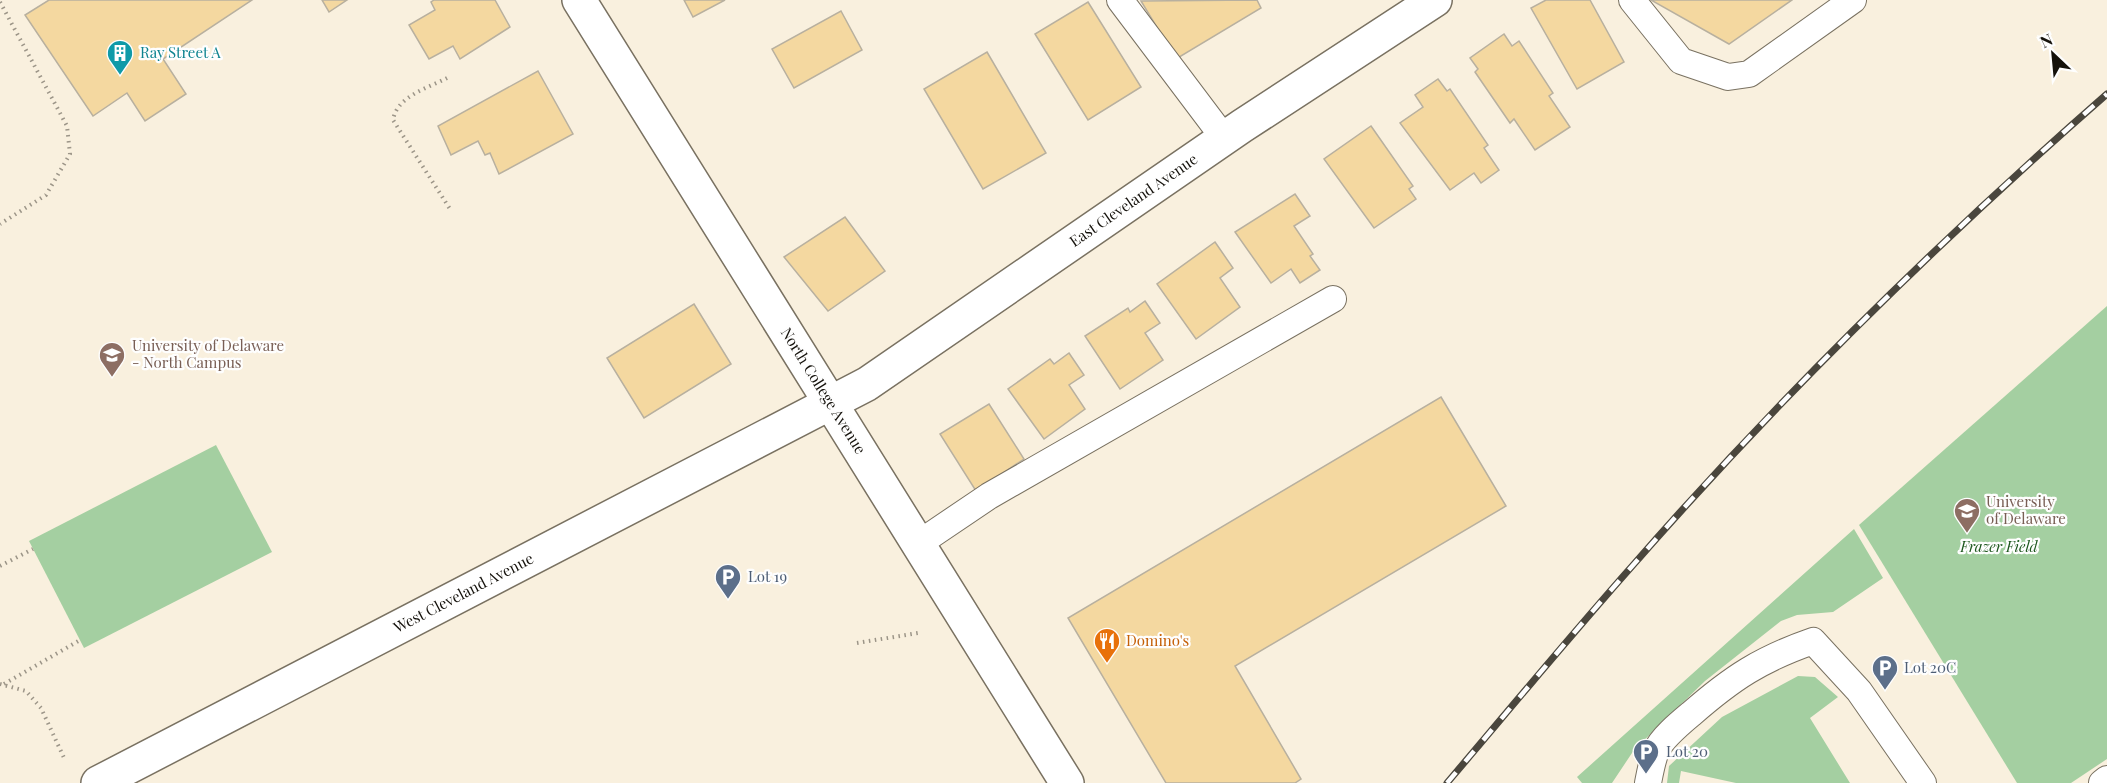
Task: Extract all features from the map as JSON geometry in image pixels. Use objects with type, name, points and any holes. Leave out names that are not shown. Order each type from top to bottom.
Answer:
[{"type":"main road","name":"North College Avenue","points":[[579,0],[1067,783]]},
{"type":"main road","name":"East Cleveland Avenue","points":[[831,404],[918,351],[1224,138],[1435,0]]},
{"type":"main road","name":"West Cleveland Avenue","points":[[98,783],[831,404]]},
{"type":"lane","points":[[1120,0],[1224,138]]},
{"type":"lane","points":[[1632,0],[1681,61],[1728,77],[1749,74],[1853,0]]},
{"type":"lane","points":[[918,544],[989,496],[1333,298]]},
{"type":"lane","points":[[1648,783],[1656,751],[1678,725],[1707,700],[1740,674],[1777,654],[1813,641],[1859,691],[1923,783]]},
{"type":"lane","points":[[2102,783],[2107,779]]},
{"type":"path","points":[[0,2],[67,126],[70,154],[46,195],[0,224]]},
{"type":"path","points":[[447,78],[402,102],[395,111],[393,120],[450,209]]},
{"type":"path","points":[[0,566],[33,549]]},
{"type":"path","points":[[857,643],[918,633]]},
{"type":"path","points":[[2,684],[80,640]]},
{"type":"path","points":[[2,684],[26,691],[41,708],[66,762]]},
{"type":"green space","name":"Frazer Field","points":[[2107,306],[2107,759],[2071,783],[2017,783],[1859,525]]},
{"type":"green space","points":[[216,445],[272,552],[84,648],[29,541]]},
{"type":"green space","points":[[1854,529],[1883,578],[1833,612],[1797,615],[1781,621],[1705,681],[1634,750],[1612,783],[1582,783],[1577,777]]},
{"type":"green space","points":[[1798,676],[1815,677],[1838,697],[1810,718],[1850,783],[1736,783],[1681,771],[1679,783],[1667,783],[1669,766],[1722,717]]},
{"type":"building","name":"Ray Street A","points":[[49,0],[252,0],[163,59],[186,94],[145,121],[127,93],[93,116],[25,15]]},
{"type":"building","points":[[322,0],[347,0],[329,12]]},
{"type":"building","points":[[434,0],[495,0],[510,27],[460,59],[453,46],[429,59],[409,25],[435,10],[431,2]]},
{"type":"building","points":[[684,0],[725,0],[693,17]]},
{"type":"building","points":[[1257,0],[1261,8],[1176,59],[1141,1]]},
{"type":"building","points":[[1546,0],[1590,0],[1624,62],[1577,89],[1531,8]]},
{"type":"building","points":[[1651,0],[1792,0],[1729,44]]},
{"type":"building","points":[[1088,2],[1141,87],[1088,120],[1035,34]]},
{"type":"building","points":[[841,11],[862,50],[794,88],[772,49]]},
{"type":"building","points":[[1504,34],[1512,46],[1519,41],[1553,93],[1549,96],[1570,127],[1535,150],[1514,119],[1510,123],[1475,72],[1478,69],[1470,58]]},
{"type":"building","points":[[987,52],[1046,153],[983,189],[924,89]]},
{"type":"building","points":[[538,71],[573,134],[499,174],[490,153],[485,155],[478,141],[451,155],[438,126]]},
{"type":"building","points":[[1438,79],[1447,91],[1450,89],[1488,145],[1484,148],[1499,170],[1481,183],[1474,173],[1450,190],[1400,123],[1423,107],[1415,95]]},
{"type":"building","points":[[1371,126],[1413,186],[1409,189],[1416,199],[1374,228],[1324,159]]},
{"type":"building","points":[[1295,194],[1310,216],[1294,226],[1313,254],[1310,256],[1320,270],[1300,283],[1291,269],[1271,283],[1235,232]]},
{"type":"building","points":[[845,217],[885,271],[828,311],[784,257]]},
{"type":"building","points":[[1215,242],[1233,268],[1220,278],[1240,307],[1196,339],[1157,284]]},
{"type":"building","points":[[1145,301],[1160,323],[1145,333],[1163,360],[1120,389],[1085,336],[1128,308],[1130,312]]},
{"type":"building","points":[[694,304],[731,364],[644,418],[607,358]]},
{"type":"building","points":[[1069,353],[1084,375],[1069,385],[1085,409],[1044,439],[1008,389],[1050,359],[1054,364]]},
{"type":"building","points":[[1441,397],[1506,506],[1235,666],[1301,779],[1295,783],[1166,783],[1068,618]]},
{"type":"building","points":[[989,404],[1024,459],[976,491],[940,434]]},
{"type":"railway","points":[[1447,783],[1610,591],[1689,502],[1804,380],[1922,263],[2107,94]]},
{"type":"place","name":"Ray Street A","points":[[120,76]]},
{"type":"place","name":"University of Delaware - North Campus","points":[[112,378]]},
{"type":"place","name":"University of Delaware","points":[[1967,534]]},
{"type":"place","name":"Lot 19","points":[[728,600]]},
{"type":"place","name":"Domino's","points":[[1107,664]]},
{"type":"place","name":"Lot 20C","points":[[1885,691]]},
{"type":"place","name":"Lot 20","points":[[1646,775]]}]
